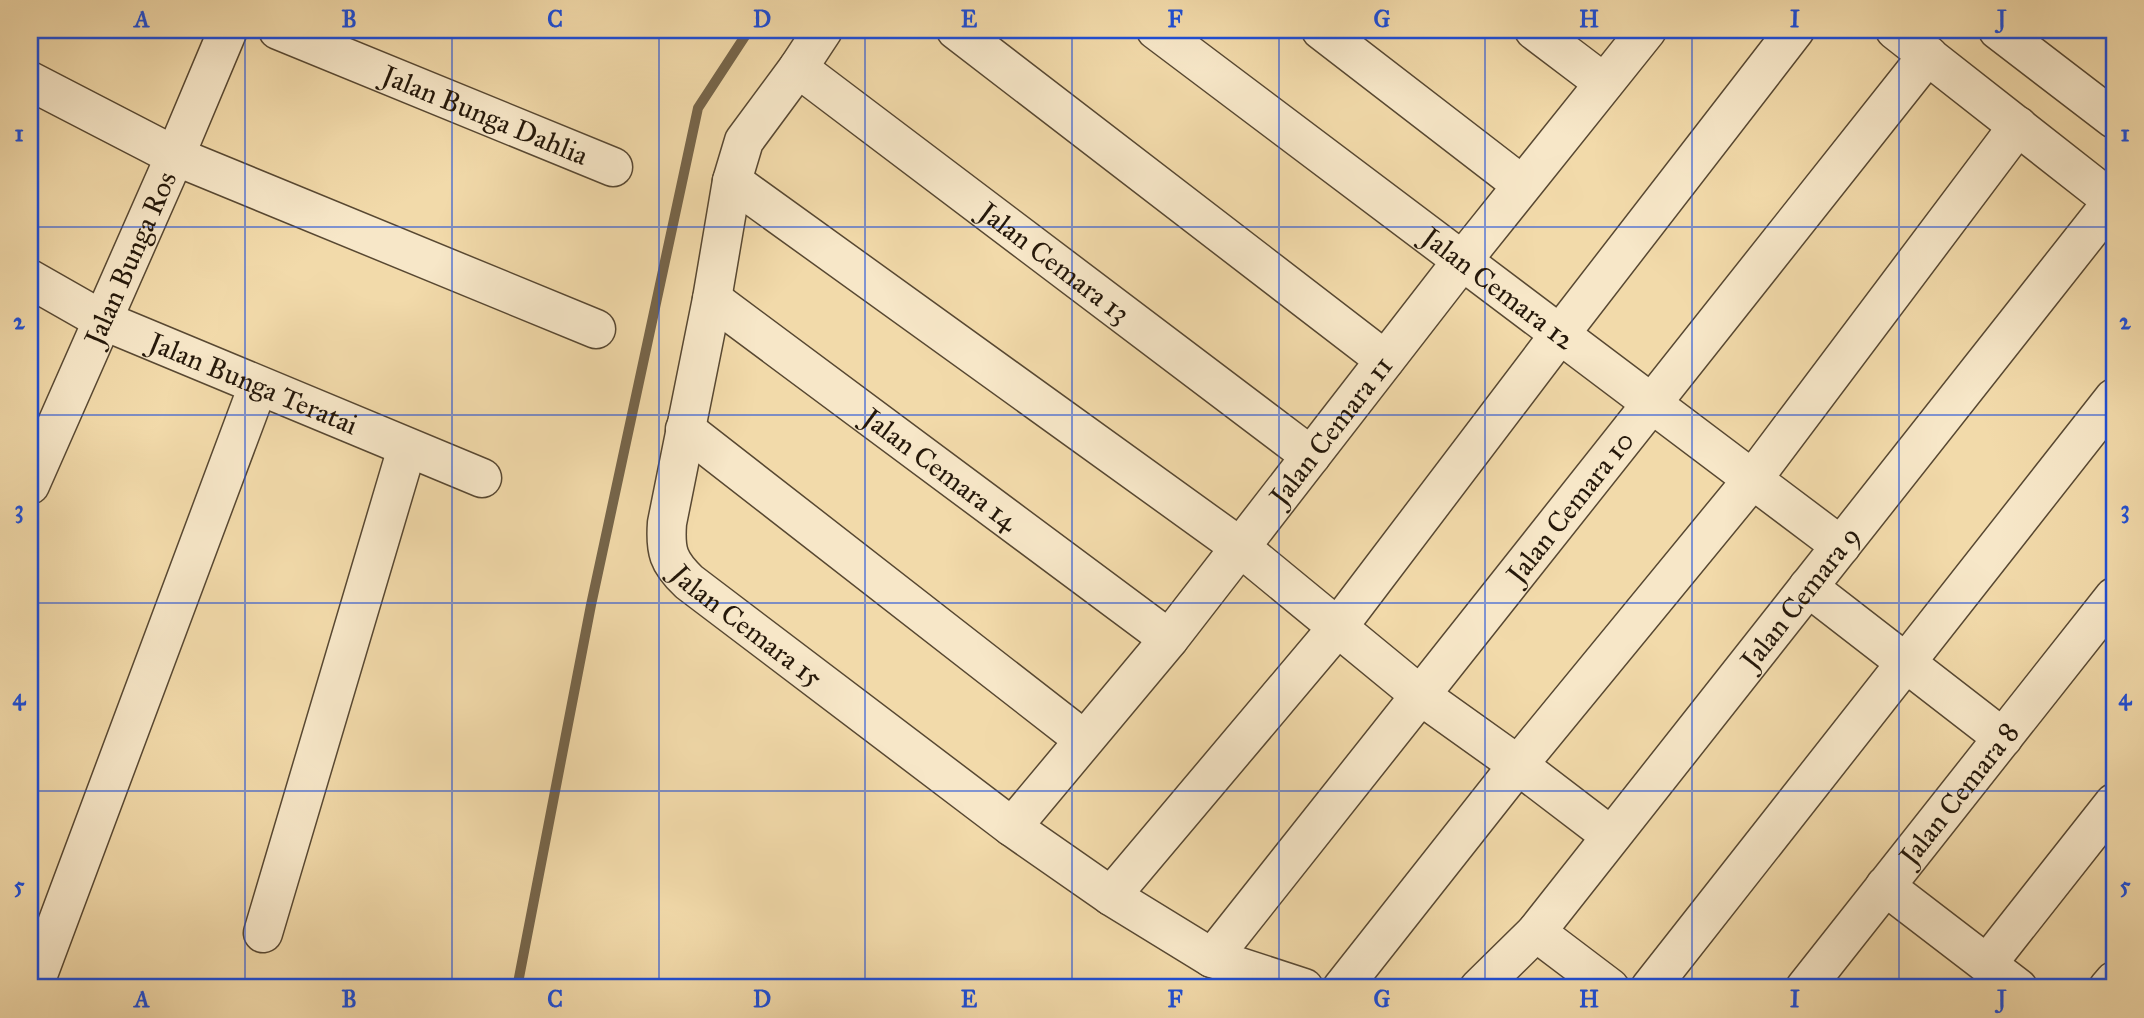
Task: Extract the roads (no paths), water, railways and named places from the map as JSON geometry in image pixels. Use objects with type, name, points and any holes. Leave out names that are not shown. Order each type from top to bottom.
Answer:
[{"type":"street","name":"Jalan Bunga Ros","points":[[30,485],[228,30]]},
{"type":"street","name":"Jalan Bunga Dahlia","points":[[278,30],[613,167]]},
{"type":"street","name":"Jalan Cemara 15","points":[[823,30],[744,141],[732,181],[712,299],[667,523],[665,545],[673,568],[1012,827],[1111,896],[1212,958],[1304,988]]},
{"type":"street","points":[[956,30],[1385,360]]},
{"type":"street","points":[[1321,30],[1522,186]]},
{"type":"street","points":[[1534,30],[1604,83]]},
{"type":"street","name":"Jalan Cemara 11","points":[[1012,827],[1169,639],[1462,261],[1647,30]]},
{"type":"street","points":[[1111,896],[1337,628],[1795,30]]},
{"type":"street","points":[[1895,30],[2114,201]]},
{"type":"street","points":[[1998,30],[2114,119]]},
{"type":"street","name":"Jalan Cemara 12","points":[[1179,37],[1462,261],[1841,546]]},
{"type":"street","name":"Jalan Cemara 10","points":[[1212,958],[1928,55]]},
{"type":"street","name":"Jalan Cemara 13","points":[[798,68],[1311,456]]},
{"type":"street","points":[[30,81],[175,156],[596,329]]},
{"type":"street","points":[[1342,988],[1518,765],[1752,480],[2018,126]]},
{"type":"street","points":[[732,181],[1240,547],[1420,695],[1611,836]]},
{"type":"street","name":"Jalan Cemara 9","points":[[1479,988],[1536,932],[2114,201]]},
{"type":"street","name":"Jalan Bunga Teratai","points":[[30,279],[102,320],[482,478]]},
{"type":"street","name":"Jalan Cemara 14","points":[[712,299],[1169,639]]},
{"type":"street","points":[[33,988],[258,386]]},
{"type":"street","points":[[1650,988],[2114,398]]},
{"type":"street","points":[[685,429],[1083,739]]},
{"type":"street","points":[[264,933],[407,448]]},
{"type":"street","points":[[1808,587],[2003,738]]},
{"type":"street","name":"Jalan Cemara 8","points":[[1808,987],[2114,597]]},
{"type":"street","points":[[1987,964],[2114,803]]},
{"type":"street","points":[[1885,886],[2018,988]]},
{"type":"street","points":[[1536,932],[1610,988]]},
{"type":"street","points":[[2108,988],[2114,981]]},
{"type":"waterway","points":[[517,988],[591,605],[698,108],[749,30]]}]
